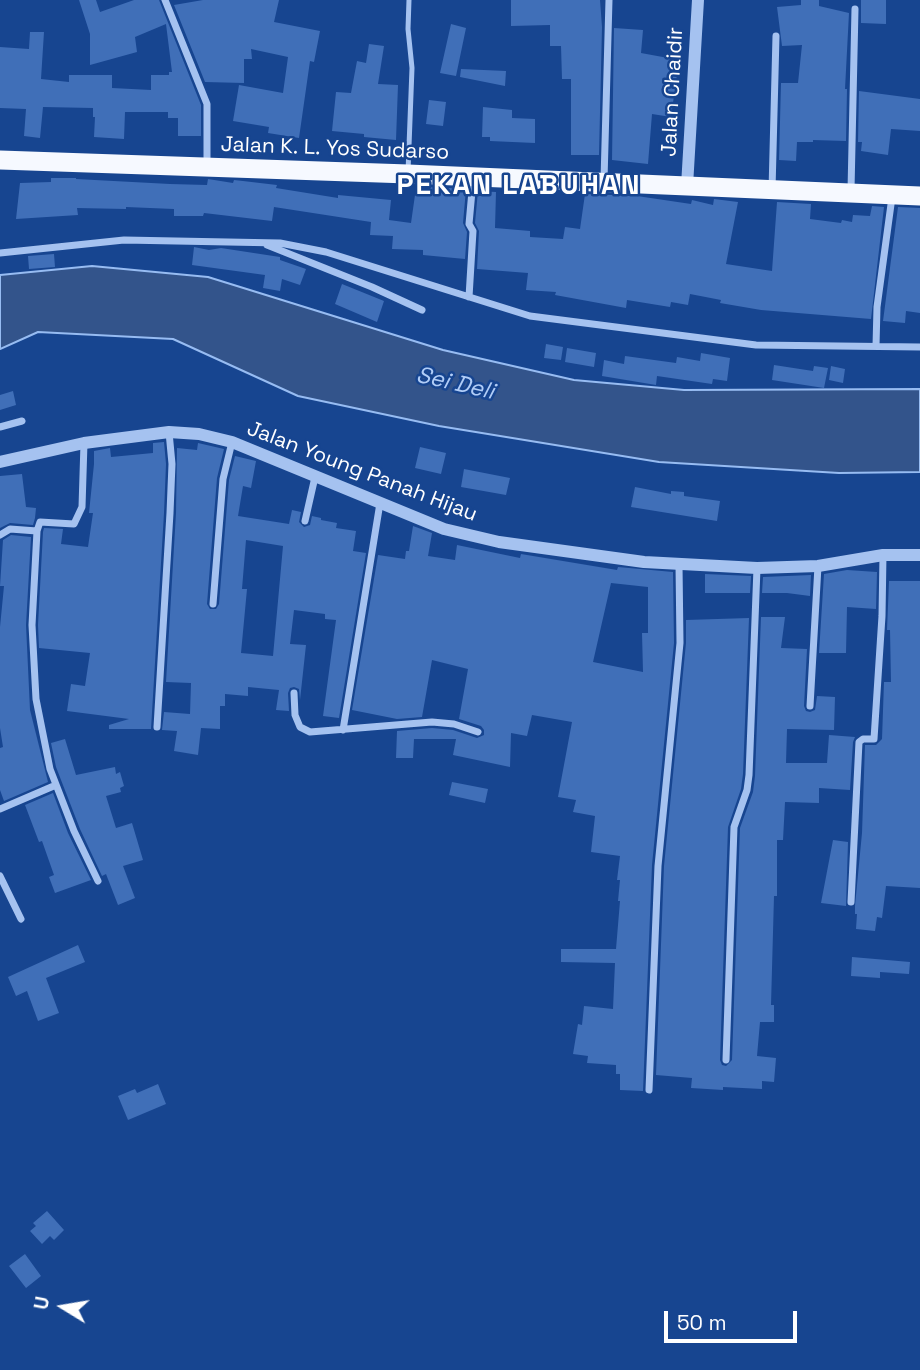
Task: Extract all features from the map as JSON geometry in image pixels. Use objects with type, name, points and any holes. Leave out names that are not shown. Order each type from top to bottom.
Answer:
[{"type":"highway","name":"Jalan K. L. Yos Sudarso","points":[[0,160],[920,196]]},
{"type":"street","points":[[165,0],[207,104],[207,166]]},
{"type":"street","points":[[603,184],[609,0]]},
{"type":"street","name":"Jalan Chaidir","points":[[687,186],[698,0]]},
{"type":"street","points":[[851,194],[855,9]]},
{"type":"street","points":[[772,190],[776,36]]},
{"type":"street","points":[[469,296],[473,231],[469,226],[469,213],[473,178]]},
{"type":"street","points":[[876,346],[877,307],[892,196]]},
{"type":"street","points":[[0,253],[124,240],[280,243],[326,252],[530,316],[756,345],[920,347]]},
{"type":"street","points":[[260,242],[372,286],[422,310]]},
{"type":"street","points":[[0,427],[22,421]]},
{"type":"street","points":[[157,727],[171,488],[169,432]]},
{"type":"street","name":"Jalan Young Panah Hijau","points":[[0,462],[85,443],[169,432],[199,434],[232,442],[443,529],[471,537],[679,565],[757,568],[818,566],[883,555],[920,555]]},
{"type":"street","points":[[213,604],[223,479],[232,442]]},
{"type":"street","points":[[85,443],[82,507],[74,524],[40,522],[37,531],[32,625],[36,699],[50,769],[74,831],[98,881]]},
{"type":"street","points":[[305,521],[315,477]]},
{"type":"street","points":[[343,730],[380,503]]},
{"type":"street","points":[[0,534],[10,529],[37,531]]},
{"type":"street","points":[[851,902],[859,742],[863,739],[874,740],[883,555]]},
{"type":"street","points":[[649,1090],[658,866],[680,643],[679,565]]},
{"type":"street","points":[[810,706],[818,566]]},
{"type":"street","points":[[726,1060],[734,827],[747,790],[749,775],[757,568]]},
{"type":"street","points":[[294,693],[295,715],[300,727],[310,732],[432,722],[454,724],[478,732]]},
{"type":"street","points":[[0,809],[56,785]]},
{"type":"street","points":[[0,876],[21,919]]},
{"type":"lane","points":[[408,174],[412,68],[408,29],[409,0]]},
{"type":"water","name":"Sei Deli","points":[[92,266],[208,277],[443,350],[574,380],[684,390],[920,389],[920,472],[839,473],[659,462],[439,426],[298,396],[173,339],[38,332],[0,349],[0,275]]},
{"type":"building","points":[[79,0],[96,0],[100,12],[134,0],[159,0],[201,105],[201,136],[178,136],[178,118],[168,118],[168,112],[125,112],[124,139],[94,137],[93,108],[43,107],[40,138],[24,136],[26,109],[0,108],[0,47],[29,49],[30,32],[44,32],[41,79],[69,82],[69,75],[112,75],[112,88],[151,90],[151,75],[169,75],[169,72],[172,72],[166,24],[135,37],[137,52],[90,65],[90,34]]},
{"type":"building","points":[[203,0],[279,0],[274,22],[320,31],[314,62],[310,61],[299,138],[268,133],[269,127],[233,121],[239,85],[283,93],[288,57],[251,49],[252,59],[244,59],[244,83],[205,82],[174,5]]},
{"type":"building","points":[[511,0],[600,0],[602,27],[599,155],[571,155],[571,79],[562,79],[561,46],[550,46],[550,25],[511,26]]},
{"type":"building","points":[[801,0],[819,0],[819,6],[849,13],[845,89],[846,141],[797,142],[796,161],[779,160],[781,83],[798,83],[802,45],[782,46],[777,7],[801,5]]},
{"type":"building","points":[[861,0],[886,0],[886,24],[861,23]]},
{"type":"building","points":[[451,24],[466,28],[456,76],[440,73]]},
{"type":"building","points":[[614,28],[643,30],[641,53],[679,60],[671,117],[652,114],[648,164],[612,160]]},
{"type":"building","points":[[369,44],[384,46],[378,84],[398,85],[396,140],[332,131],[336,92],[351,93],[357,61],[366,63]]},
{"type":"building","points":[[461,69],[506,71],[505,86],[460,77]]},
{"type":"building","points":[[859,91],[920,99],[920,131],[891,129],[888,155],[861,151],[862,142],[858,142]]},
{"type":"building","points":[[429,100],[446,102],[443,126],[426,124]]},
{"type":"building","points":[[483,107],[512,110],[512,118],[535,119],[535,143],[490,141],[490,137],[482,137]]},
{"type":"building","points":[[51,178],[207,185],[208,179],[277,185],[276,188],[338,198],[338,195],[391,200],[389,220],[411,223],[415,195],[430,196],[430,187],[466,189],[463,223],[467,232],[465,259],[423,255],[423,250],[392,249],[393,236],[370,235],[371,222],[274,207],[272,221],[204,213],[203,216],[174,216],[174,209],[126,207],[77,208],[78,215],[16,219],[20,183],[51,182]]},
{"type":"building","points":[[478,191],[496,192],[495,228],[530,231],[530,237],[563,239],[565,227],[580,229],[585,194],[637,196],[691,204],[692,200],[713,205],[714,199],[738,202],[726,264],[772,271],[777,202],[811,204],[810,219],[841,223],[842,220],[852,222],[853,215],[870,216],[872,206],[884,207],[871,319],[761,310],[720,303],[721,300],[690,294],[688,305],[671,302],[670,307],[627,300],[626,308],[555,295],[556,292],[526,290],[528,273],[477,269],[479,231],[475,223]]},
{"type":"building","points":[[898,207],[920,208],[920,313],[906,311],[905,323],[883,321]]},
{"type":"building","points":[[194,247],[209,250],[221,248],[280,257],[280,260],[306,269],[300,285],[282,279],[280,291],[263,288],[265,275],[192,265]]},
{"type":"building","points":[[54,254],[55,267],[29,269],[28,256]]},
{"type":"building","points":[[342,284],[384,301],[377,322],[335,304]]},
{"type":"building","points":[[546,344],[563,347],[561,360],[544,358]]},
{"type":"building","points":[[567,348],[596,353],[594,367],[565,362]]},
{"type":"building","points":[[701,353],[730,358],[727,381],[713,379],[712,384],[657,376],[656,385],[602,376],[604,360],[624,364],[625,356],[676,363],[677,357],[700,361]]},
{"type":"building","points":[[774,365],[813,371],[814,366],[828,368],[824,388],[772,380]]},
{"type":"building","points":[[831,366],[845,369],[843,383],[829,380]]},
{"type":"building","points":[[13,391],[16,405],[0,410],[0,395]]},
{"type":"building","points":[[164,442],[164,513],[151,729],[109,729],[109,725],[129,719],[67,711],[71,684],[85,686],[90,653],[39,648],[43,532],[44,528],[63,529],[61,544],[88,547],[93,513],[89,513],[94,451],[110,448],[111,457],[153,453],[153,443]]},
{"type":"building","points":[[198,443],[224,449],[217,478],[207,604],[210,609],[216,609],[219,604],[229,480],[235,456],[256,461],[251,488],[243,486],[238,516],[289,524],[292,510],[301,512],[299,522],[304,527],[310,525],[312,516],[337,523],[336,528],[356,531],[353,551],[366,553],[339,718],[323,716],[336,620],[325,619],[325,614],[294,610],[290,644],[306,645],[300,700],[299,689],[294,687],[290,688],[288,693],[289,711],[276,710],[279,690],[248,687],[248,696],[225,694],[225,706],[220,706],[220,729],[201,728],[198,755],[174,751],[177,731],[162,730],[164,712],[190,714],[191,683],[166,682],[177,448],[197,450]],"holes":[[[246,540],[283,546],[273,656],[241,653],[247,589],[242,589]]]},
{"type":"building","points":[[420,447],[446,453],[441,474],[415,468]]},
{"type":"building","points":[[464,469],[510,478],[506,495],[461,487]]},
{"type":"building","points":[[22,474],[26,507],[36,508],[33,525],[10,523],[0,528],[0,476]]},
{"type":"building","points":[[635,487],[671,494],[671,491],[684,492],[684,496],[720,501],[717,521],[631,507]]},
{"type":"building","points":[[413,526],[432,533],[428,556],[455,560],[457,545],[520,558],[521,554],[617,570],[618,567],[673,572],[674,643],[652,865],[643,1091],[620,1090],[620,1074],[616,1074],[616,1065],[587,1063],[588,1056],[573,1054],[578,1024],[582,1025],[584,1006],[613,1009],[615,963],[561,962],[561,949],[616,949],[620,856],[591,852],[595,816],[573,812],[576,800],[558,797],[572,722],[532,715],[527,736],[511,733],[510,767],[453,755],[456,739],[414,739],[413,758],[396,758],[397,731],[432,728],[453,730],[477,738],[484,735],[481,726],[459,719],[468,669],[432,660],[422,717],[397,719],[352,710],[378,555],[405,559],[406,551],[409,551]],"holes":[[[611,583],[648,587],[648,633],[642,633],[643,672],[593,662]]]},
{"type":"building","points":[[11,535],[31,537],[26,625],[30,710],[48,782],[4,801],[0,790],[0,748],[3,747],[0,728],[0,627],[4,586],[0,586],[3,540]]},
{"type":"building","points":[[847,570],[877,572],[876,609],[847,607],[846,653],[819,653],[824,574]]},
{"type":"building","points":[[705,574],[751,576],[750,593],[705,593]]},
{"type":"building","points":[[811,575],[810,596],[762,593],[763,577]]},
{"type":"building","points":[[889,581],[920,581],[920,888],[886,886],[882,918],[877,917],[875,931],[856,929],[855,906],[862,833],[865,745],[876,745],[882,739],[884,682],[891,682],[890,630],[887,630]]},
{"type":"building","points":[[761,617],[785,617],[781,648],[807,649],[806,711],[815,710],[817,696],[835,697],[834,730],[787,729],[786,763],[827,763],[829,735],[855,737],[850,790],[819,788],[819,803],[785,802],[783,840],[777,840],[777,896],[774,896],[771,1005],[774,1005],[774,1022],[760,1022],[757,1056],[776,1058],[774,1082],[762,1081],[762,1089],[691,1088],[692,1078],[656,1075],[664,866],[686,620],[749,618],[743,774],[741,789],[728,827],[720,1060],[722,1065],[726,1066],[732,1060],[740,828],[753,792],[755,776]]},
{"type":"building","points":[[65,739],[76,775],[115,767],[116,774],[120,772],[124,786],[120,788],[121,792],[106,796],[116,828],[132,823],[143,860],[123,866],[135,898],[118,905],[106,874],[102,876],[80,829],[56,767],[51,743]]},
{"type":"building","points":[[452,782],[488,789],[485,803],[449,795]]},
{"type":"building","points":[[53,793],[68,833],[91,880],[55,893],[49,877],[54,875],[25,805]]},
{"type":"building","points":[[833,840],[848,842],[846,906],[821,903]]},
{"type":"building","points":[[78,945],[85,962],[46,978],[59,1013],[38,1021],[27,991],[16,996],[8,977]]},
{"type":"building","points":[[852,957],[910,962],[909,974],[880,972],[880,978],[851,976]]},
{"type":"building","points":[[158,1084],[166,1104],[128,1120],[118,1096],[135,1089],[137,1093]]},
{"type":"building","points":[[47,1211],[64,1230],[54,1240],[50,1236],[42,1244],[30,1231],[36,1226],[33,1223]]},
{"type":"building","points":[[25,1254],[41,1276],[26,1288],[9,1266]]},
{"type":"district","name":"PEKAN LABUHAN","points":[[519,186]]}]
